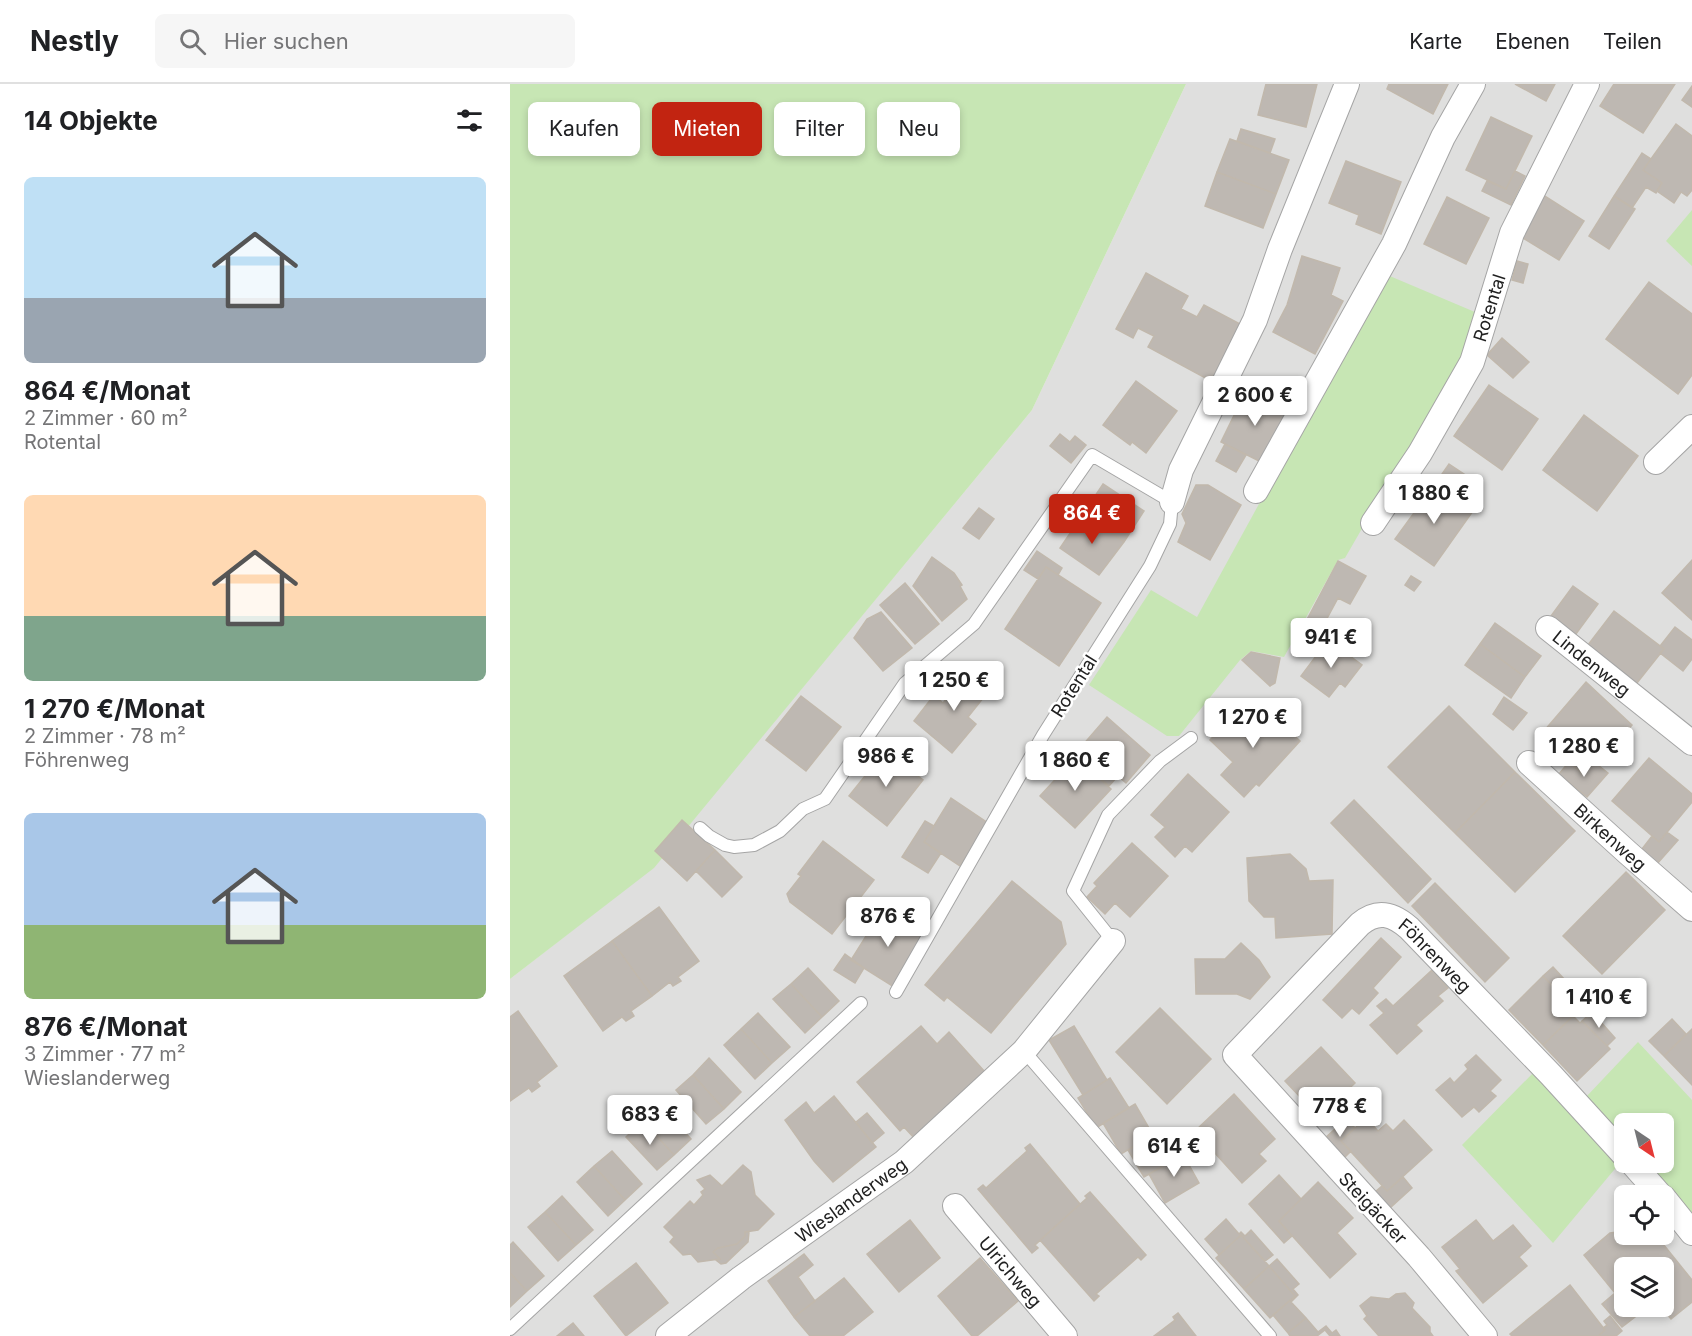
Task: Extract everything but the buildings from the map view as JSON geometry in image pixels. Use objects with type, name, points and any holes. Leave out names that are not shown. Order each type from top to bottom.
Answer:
[{"type":"street","name":"Rotental","points":[[1172,501],[1181,470],[1254,320],[1280,249],[1347,84]]},
{"type":"street","points":[[1256,491],[1394,244],[1443,137],[1473,84]]},
{"type":"street","name":"Rotental","points":[[1373,523],[1420,453],[1472,362],[1512,233],[1587,84]]},
{"type":"street","points":[[1656,462],[1692,427]]},
{"type":"street","name":"Lindenweg","points":[[1548,628],[1692,743]]},
{"type":"street","name":"Birkenweg","points":[[1529,763],[1692,909]]},
{"type":"street","name":"Föhrenweg","points":[[1235,1055],[1360,924],[1374,915],[1386,914],[1398,918],[1409,928],[1551,1075],[1614,1144]]},
{"type":"street","name":"Wieslanderweg","points":[[668,1336],[741,1278],[904,1162],[1024,1051],[1113,941]]},
{"type":"street","name":"Steigäcker","points":[[1235,1055],[1419,1257],[1485,1336]]},
{"type":"street","points":[[1641,1173],[1651,1185]]},
{"type":"street","name":"Ulrichweg","points":[[955,1206],[1065,1336]]},
{"type":"street","points":[[1674,1211],[1692,1233]]},
{"type":"lane","points":[[700,828],[725,845],[734,847],[754,845],[780,831],[803,809],[825,799],[905,683],[974,624],[1092,455],[1172,501]]},
{"type":"lane","name":"Rotental","points":[[896,992],[1043,735],[1150,566],[1170,524],[1172,501]]},
{"type":"lane","name":"Wieslanderweg","points":[[1113,941],[1073,891],[1108,815],[1160,761],[1191,738]]},
{"type":"lane","points":[[510,1329],[861,1003]]},
{"type":"lane","points":[[1024,1051],[1270,1336]]},
{"type":"shaded area","points":[[1186,84],[1692,84],[1692,1336],[510,1336],[510,979],[654,867],[1032,410]]},
{"type":"green space","points":[[510,84],[1186,84],[1032,410],[654,868],[510,979]]},
{"type":"green space","points":[[1692,210],[1692,266],[1666,241]]},
{"type":"green space","points":[[1385,274],[1482,315],[1467,353],[1418,440],[1412,442],[1345,558],[1338,560],[1284,657],[1251,651],[1240,660],[1179,736],[1167,736],[1089,685],[1151,590],[1197,617]]},
{"type":"green space","points":[[1638,1042],[1692,1100],[1692,1218],[1674,1197],[1674,1185],[1664,1185],[1654,1173],[1674,1173],[1674,1113],[1614,1113],[1614,1128],[1586,1097]]},
{"type":"green space","points":[[1535,1071],[1614,1158],[1614,1170],[1553,1243],[1462,1145]]}]
